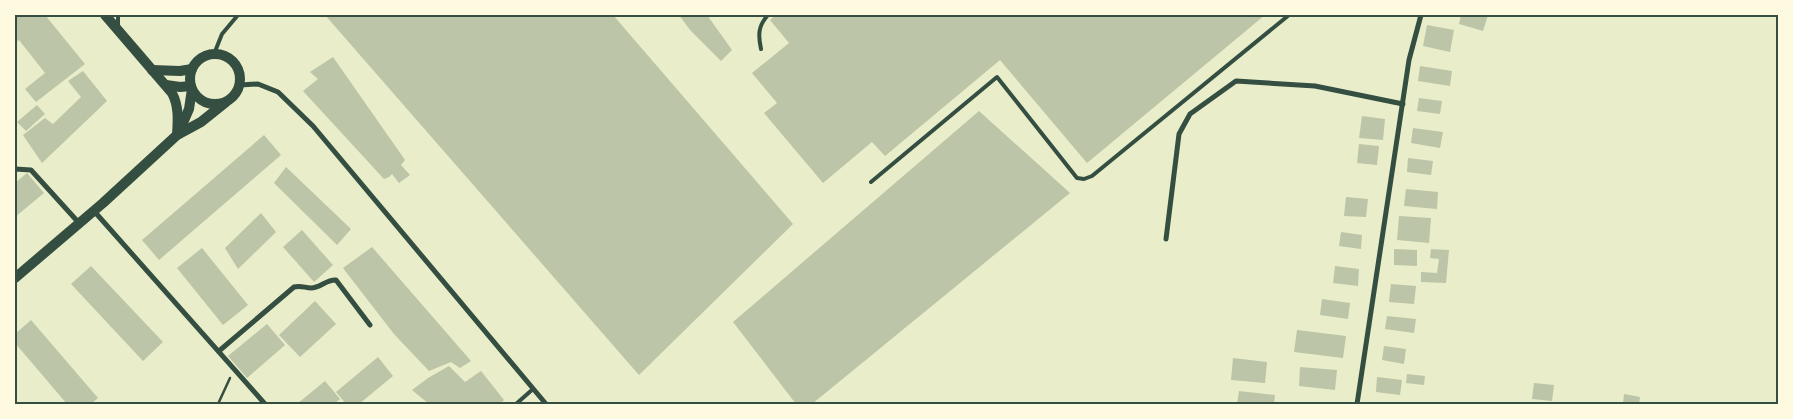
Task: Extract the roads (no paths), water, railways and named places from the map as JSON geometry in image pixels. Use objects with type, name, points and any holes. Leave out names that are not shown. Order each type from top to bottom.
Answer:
[{"type":"main road","points":[[105,15],[166,85],[176,100],[178,113],[177,135]]},
{"type":"main road","points":[[15,278],[94,211],[177,135],[201,122],[237,92],[240,85],[239,69],[235,62],[229,58],[214,54],[201,58],[192,69],[189,109],[177,135]]},
{"type":"main road","points":[[152,70],[180,71],[192,69]]},
{"type":"main road","points":[[166,85],[191,87]]},
{"type":"main road","points":[[191,87],[202,101],[218,104],[226,102]]},
{"type":"street","points":[[1356,404],[1409,60],[1421,15]]},
{"type":"street","points":[[1166,239],[1179,134],[1190,114],[1236,81],[1315,86],[1403,104]]},
{"type":"street","points":[[240,85],[258,84],[278,92],[313,126],[546,404]]},
{"type":"street","points":[[15,169],[31,170],[79,223]]},
{"type":"street","points":[[94,211],[265,404]]},
{"type":"street","points":[[219,351],[294,287],[300,285],[311,288],[331,280],[336,280],[370,325]]},
{"type":"lane","points":[[118,15],[118,30]]},
{"type":"lane","points":[[214,54],[222,34],[238,15]]},
{"type":"lane","points":[[761,49],[758,36],[763,20],[768,15]]},
{"type":"lane","points":[[871,182],[997,77],[1077,178],[1084,179],[1092,176],[1288,15]]},
{"type":"lane","points":[[516,404],[533,389]]}]
